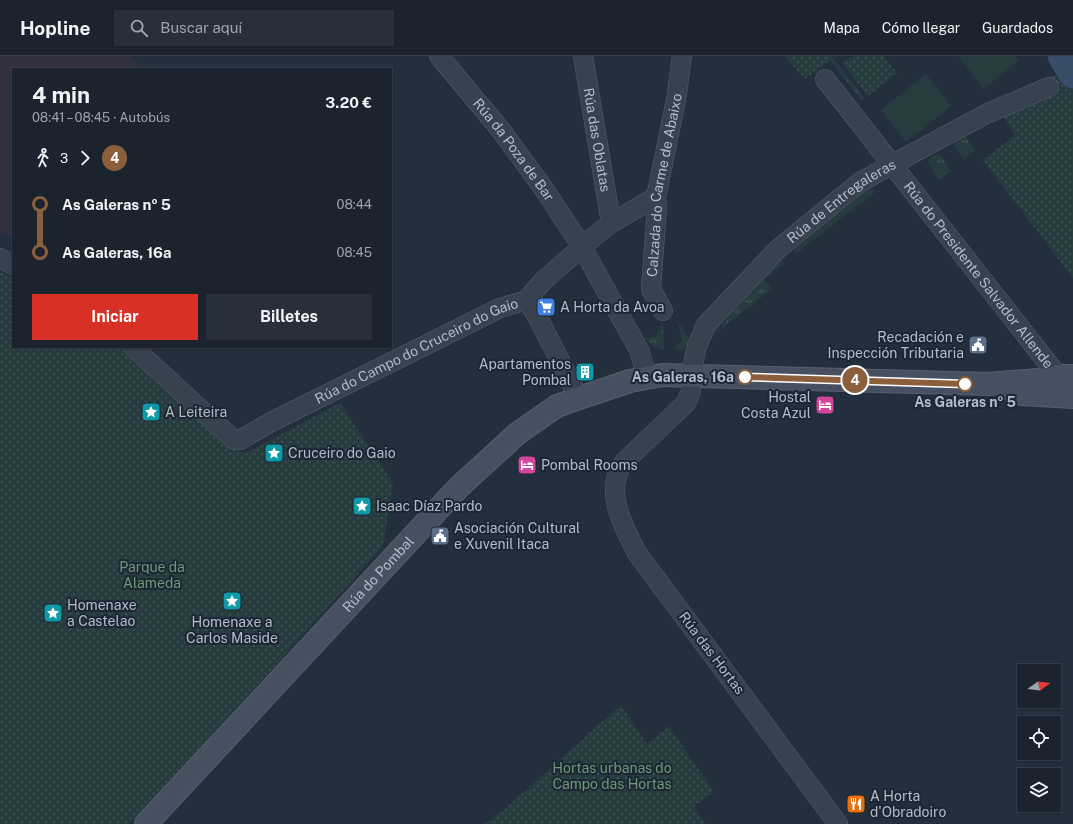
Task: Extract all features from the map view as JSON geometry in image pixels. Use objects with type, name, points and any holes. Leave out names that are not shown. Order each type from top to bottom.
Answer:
[{"type":"street","name":"Rúa da Poza de Bar","points":[[439,56],[500,129],[544,189],[582,247],[639,350],[647,377]]},
{"type":"street","name":"Rúa das Oblatas","points":[[583,56],[611,223]]},
{"type":"street","name":"Calzada do Carme de Abaixo","points":[[663,311],[651,289],[657,207],[656,197],[676,100],[682,56]]},
{"type":"street","name":"Rúa do Presidente Salvador Allende","points":[[824,79],[1058,374]]},
{"type":"street","name":"Rúa de Entregaleras","points":[[692,383],[694,359],[697,346],[706,326],[778,249],[859,183],[891,164],[986,114],[1049,88]]},
{"type":"street","name":"Rúa do Campo do Cruceiro do Gaio","points":[[134,348],[233,439],[240,440],[271,422],[500,308],[527,300],[542,282],[611,223],[656,197]]},
{"type":"street","points":[[0,258],[12,264]]},
{"type":"street","points":[[527,300],[537,316],[579,398]]},
{"type":"street","points":[[1004,388],[1058,374]]},
{"type":"street","name":"Rúa do Pombal","points":[[146,824],[459,487],[530,424],[557,406],[647,377],[662,375],[692,383],[1004,388]]},
{"type":"street","name":"Rúa das Hortas","points":[[692,383],[686,403],[624,462],[618,470],[614,489],[615,500],[624,526],[637,553],[838,824]]},
{"type":"street","points":[[1004,388],[1022,394],[1073,397]]},
{"type":"shaded area","points":[[0,56],[131,56],[140,68],[12,68],[12,238],[0,232]]},
{"type":"green space","points":[[785,56],[831,56],[833,58],[805,79]]},
{"type":"green space","points":[[853,56],[883,56],[897,73],[868,96],[843,64]]},
{"type":"green space","points":[[958,56],[1015,56],[1019,60],[984,89]]},
{"type":"green space","points":[[1054,56],[1073,56],[1073,278],[983,160],[1015,135],[1002,114],[997,99],[1059,73]]},
{"type":"green space","points":[[833,58],[864,98],[861,100],[830,60]]},
{"type":"green space","points":[[926,74],[951,106],[906,142],[881,110]]},
{"type":"green space","points":[[965,136],[975,150],[964,160],[953,144],[955,141]]},
{"type":"green space","points":[[936,154],[943,159],[951,171],[939,180],[928,161]]},
{"type":"green space","points":[[873,188],[875,192],[797,253],[794,250],[866,191]]},
{"type":"green space","points":[[782,261],[784,264],[764,279],[772,289],[715,334],[763,277]]},
{"type":"green space","name":"Parque da Alameda","points":[[0,272],[12,278],[12,348],[123,348],[239,451],[246,453],[340,403],[393,483],[383,546],[145,810],[129,824],[0,824]]},
{"type":"green space","points":[[677,321],[688,337],[688,345],[681,350],[672,349],[682,341]]},
{"type":"green space","points":[[663,322],[664,350],[655,347],[644,338],[655,336]]},
{"type":"green space","name":"Hortas urbanas do Campo das Hortas","points":[[621,705],[647,744],[669,726],[714,792],[694,806],[705,824],[484,824],[505,809]]},
{"type":"waterway","points":[[1062,56],[1073,74]]},
{"type":"bus line","name":"4","points":[[745,377],[965,384]]},
{"type":"place","name":"A Horta da Avoa","points":[[546,307]]},
{"type":"place","name":"Recadación e Inspección Tributaria","points":[[978,345]]},
{"type":"place","name":"Apartamentos Pombal","points":[[585,372]]},
{"type":"place","name":"As Galeras, 16a","points":[[745,377]]},
{"type":"place","name":"As Galeras nº 5","points":[[965,384]]},
{"type":"place","name":"Hostal Costa Azul","points":[[825,405]]},
{"type":"place","name":"A Leiteira","points":[[151,412]]},
{"type":"place","name":"Cruceiro do Gaio","points":[[274,453]]},
{"type":"place","name":"Pombal Rooms","points":[[527,465]]},
{"type":"place","name":"Isaac Díaz Pardo","points":[[362,506]]},
{"type":"place","name":"Asociación Cultural e Xuvenil Itaca","points":[[440,536]]},
{"type":"place","name":"Homenaxe a Carlos Maside","points":[[232,601]]},
{"type":"place","name":"Homenaxe a Castelao","points":[[53,613]]},
{"type":"place","name":"A Horta d'Obradoiro","points":[[856,804]]}]
